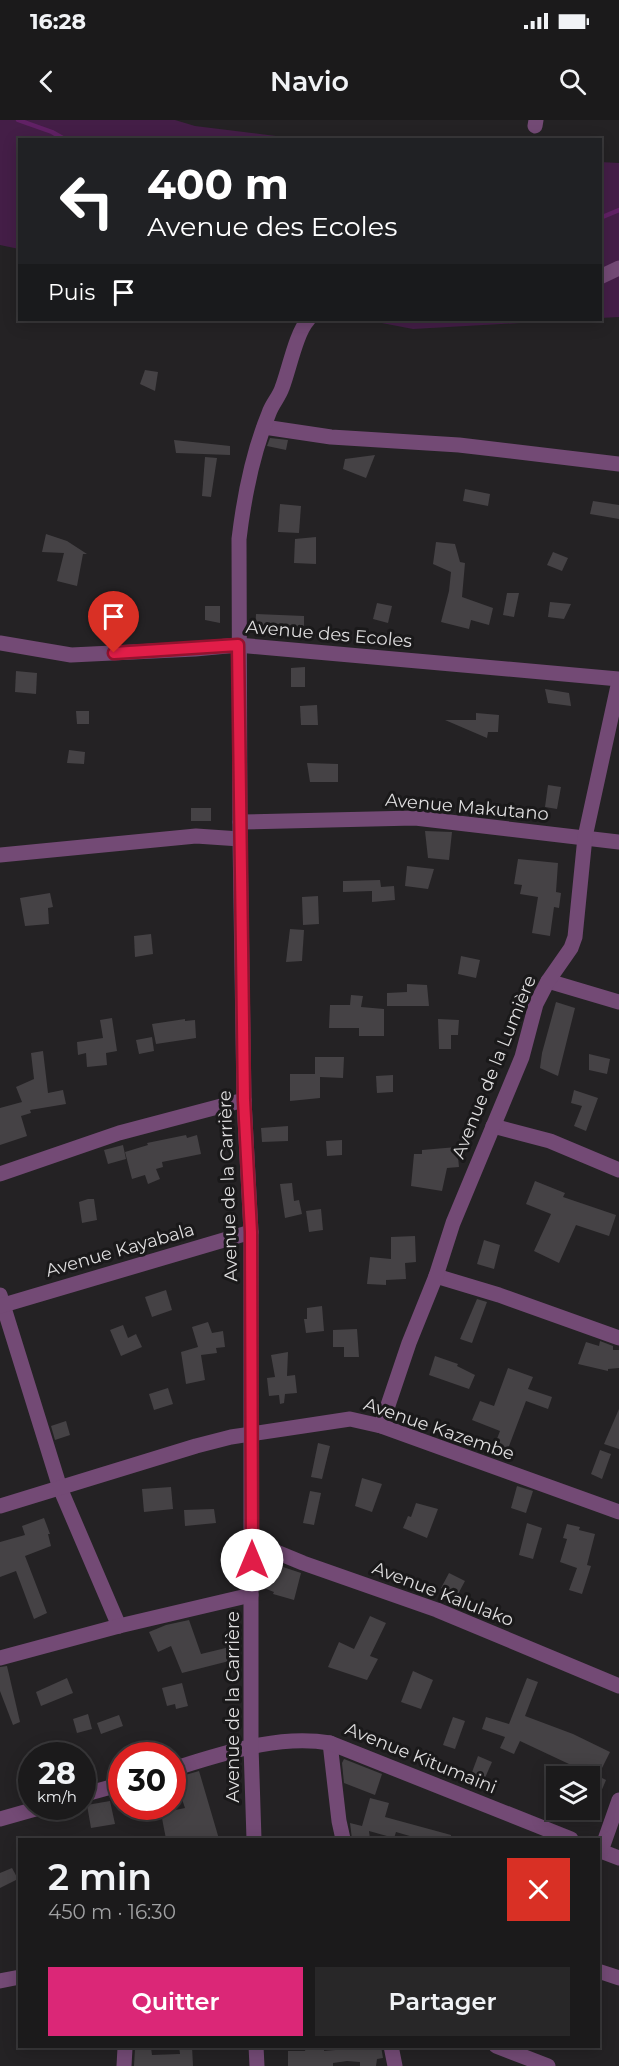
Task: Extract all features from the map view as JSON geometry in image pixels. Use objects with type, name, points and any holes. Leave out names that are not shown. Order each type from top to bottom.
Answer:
[{"type":"street","points":[[602,277],[619,268]]},
{"type":"street","name":"Avenue de la Carrière","points":[[254,1838],[251,1746],[251,1232],[244,1100],[238,645],[239,539],[242,509],[264,427],[269,412],[281,391],[287,367],[308,321]]},
{"type":"street","points":[[264,427],[331,437],[459,445],[619,464]]},
{"type":"street","name":"Avenue des Ecoles","points":[[0,643],[71,655],[238,645],[619,680]]},
{"type":"street","name":"Avenue de la Lumière","points":[[381,1426],[453,1223],[522,1057],[536,1004],[548,981],[571,948],[575,937],[585,837],[619,680]]},
{"type":"street","name":"Avenue Makutano","points":[[240,822],[415,818],[619,842]]},
{"type":"street","points":[[0,855],[196,836],[240,839]]},
{"type":"street","points":[[548,981],[619,1002]]},
{"type":"street","points":[[0,1174],[127,1130],[244,1100]]},
{"type":"street","points":[[493,1126],[550,1141],[619,1170]]},
{"type":"street","name":"Avenue Kayabala","points":[[1,1302],[251,1232]]},
{"type":"street","points":[[436,1276],[499,1295],[619,1338]]},
{"type":"street","points":[[1,1302],[60,1488],[119,1626]]},
{"type":"street","name":"Avenue Kazembe","points":[[0,1506],[196,1446],[251,1433],[350,1419],[381,1426],[619,1512]]},
{"type":"street","name":"Avenue Kalulako","points":[[252,1542],[303,1563],[437,1610],[619,1686]]},
{"type":"street","points":[[0,1658],[119,1626],[251,1595]]},
{"type":"street","name":"Avenue Kitumaini","points":[[186,1765],[251,1746],[308,1740],[330,1743],[568,1838]]},
{"type":"street","points":[[330,1743],[343,1838]]},
{"type":"street","points":[[619,1800],[600,1850],[619,1858]]},
{"type":"street","points":[[0,1820],[18,1815]]},
{"type":"street","points":[[600,1972],[619,1978]]},
{"type":"street","points":[[0,1980],[18,1977]]},
{"type":"street","points":[[124,2066],[125,2048]]},
{"type":"street","points":[[256,2048],[257,2066]]},
{"type":"street","points":[[391,2048],[395,2066]]},
{"type":"street","points":[[501,2048],[548,2066]]},
{"type":"shaded area","points":[[0,120],[175,120],[195,126],[292,138],[18,138],[18,249],[0,245]]},
{"type":"shaded area","points":[[602,162],[619,163],[619,317],[602,318]]},
{"type":"shaded area","points":[[371,321],[555,321],[413,329]]},
{"type":"building","points":[[145,370],[158,372],[155,391],[140,384]]},
{"type":"building","points":[[270,438],[288,440],[286,450],[267,446]]},
{"type":"building","points":[[174,440],[230,446],[230,455],[176,453]]},
{"type":"building","points":[[375,455],[366,478],[343,469],[345,459]]},
{"type":"building","points":[[205,457],[217,458],[211,497],[202,496]]},
{"type":"building","points":[[465,489],[490,494],[488,506],[463,501]]},
{"type":"building","points":[[593,501],[619,505],[619,519],[590,514]]},
{"type":"building","points":[[280,504],[301,506],[299,533],[278,532]]},
{"type":"building","points":[[46,534],[67,541],[87,554],[83,554],[77,586],[57,581],[64,553],[42,552]]},
{"type":"building","points":[[316,537],[316,564],[294,563],[295,539]]},
{"type":"building","points":[[436,542],[455,544],[460,562],[465,563],[462,597],[493,608],[489,625],[471,620],[469,629],[441,622],[451,572],[433,564]]},
{"type":"building","points":[[553,552],[568,558],[562,571],[547,565]]},
{"type":"building","points":[[507,593],[519,593],[514,617],[503,615]]},
{"type":"building","points":[[550,602],[571,604],[564,619],[548,617]]},
{"type":"building","points":[[377,603],[392,606],[388,623],[373,619]]},
{"type":"building","points":[[205,606],[220,606],[220,623],[205,620]]},
{"type":"building","points":[[256,614],[304,616],[304,629],[278,629],[277,635],[255,634]]},
{"type":"building","points":[[305,667],[305,687],[291,687],[291,668]]},
{"type":"building","points":[[16,671],[37,673],[36,694],[15,692]]},
{"type":"building","points":[[545,689],[569,693],[571,706],[548,703]]},
{"type":"building","points":[[317,705],[318,725],[301,725],[300,706]]},
{"type":"building","points":[[76,711],[89,711],[89,724],[77,724]]},
{"type":"building","points":[[476,713],[499,715],[498,732],[488,732],[487,738],[445,720],[476,720]]},
{"type":"building","points":[[69,750],[85,752],[84,764],[67,763]]},
{"type":"building","points":[[307,763],[338,764],[338,782],[310,782]]},
{"type":"building","points":[[548,785],[561,787],[557,809],[545,807]]},
{"type":"building","points":[[191,808],[211,808],[211,821],[191,821]]},
{"type":"building","points":[[425,831],[452,832],[449,860],[428,858]]},
{"type":"building","points":[[518,859],[558,863],[556,892],[561,893],[559,908],[554,907],[550,936],[532,933],[538,897],[520,894],[522,885],[514,884]]},
{"type":"building","points":[[407,866],[434,869],[428,889],[405,886]]},
{"type":"building","points":[[380,880],[381,887],[394,886],[395,900],[372,902],[372,891],[343,892],[343,881]]},
{"type":"building","points":[[50,893],[53,907],[48,908],[49,924],[25,926],[20,898]]},
{"type":"building","points":[[318,896],[319,924],[303,925],[302,897]]},
{"type":"building","points":[[290,929],[304,930],[302,961],[286,962]]},
{"type":"building","points":[[151,934],[153,954],[135,957],[134,936]]},
{"type":"building","points":[[461,956],[480,960],[476,978],[458,974]]},
{"type":"building","points":[[407,984],[427,985],[429,1006],[387,1006],[387,993],[407,992]]},
{"type":"building","points":[[351,995],[363,996],[361,1007],[384,1009],[384,1036],[359,1036],[359,1028],[329,1028],[330,1005],[350,1005]]},
{"type":"building","points":[[556,1002],[575,1008],[558,1076],[540,1068]]},
{"type":"building","points":[[112,1018],[117,1051],[106,1053],[107,1065],[87,1067],[86,1053],[78,1055],[77,1042],[103,1038],[100,1020]]},
{"type":"building","points":[[185,1019],[185,1021],[195,1020],[196,1038],[156,1044],[152,1024]]},
{"type":"building","points":[[438,1019],[459,1020],[458,1035],[451,1035],[451,1049],[439,1049]]},
{"type":"building","points":[[152,1037],[154,1051],[139,1054],[136,1040]]},
{"type":"building","points":[[43,1051],[48,1093],[63,1090],[66,1104],[30,1110],[31,1113],[21,1116],[27,1136],[0,1145],[0,1108],[22,1102],[16,1087],[34,1079],[31,1053]]},
{"type":"building","points":[[589,1054],[610,1059],[607,1074],[589,1070]]},
{"type":"building","points":[[315,1057],[344,1057],[343,1078],[320,1077],[320,1098],[290,1101],[290,1074],[315,1074]]},
{"type":"building","points":[[393,1075],[393,1092],[377,1093],[376,1076]]},
{"type":"building","points":[[574,1090],[598,1098],[586,1131],[574,1126],[582,1106],[571,1103]]},
{"type":"building","points":[[288,1126],[288,1141],[262,1142],[261,1128]]},
{"type":"building","points":[[186,1135],[187,1138],[197,1135],[201,1154],[162,1162],[163,1167],[156,1169],[160,1179],[148,1184],[145,1175],[132,1179],[125,1152],[148,1145],[147,1143]]},
{"type":"building","points":[[342,1140],[342,1155],[327,1156],[326,1141]]},
{"type":"building","points":[[123,1145],[126,1159],[108,1164],[104,1150]]},
{"type":"building","points":[[457,1147],[459,1167],[447,1168],[442,1191],[411,1186],[414,1154],[422,1154],[422,1150]]},
{"type":"building","points":[[535,1181],[565,1193],[563,1197],[616,1215],[609,1236],[576,1225],[559,1263],[534,1251],[551,1214],[526,1204]]},
{"type":"building","points":[[292,1183],[294,1201],[299,1200],[302,1214],[285,1218],[280,1184]]},
{"type":"building","points":[[94,1199],[97,1220],[82,1223],[79,1202]]},
{"type":"building","points":[[321,1209],[323,1230],[309,1232],[306,1211]]},
{"type":"building","points":[[415,1236],[416,1262],[405,1263],[406,1279],[386,1280],[386,1285],[367,1284],[370,1257],[391,1259],[391,1237]]},
{"type":"building","points":[[484,1240],[500,1245],[494,1269],[477,1264]]},
{"type":"building","points":[[166,1290],[172,1310],[152,1317],[145,1297]]},
{"type":"building","points":[[477,1299],[487,1302],[472,1343],[460,1339]]},
{"type":"building","points":[[322,1306],[324,1331],[306,1333],[304,1319],[307,1319],[307,1308]]},
{"type":"building","points":[[208,1322],[212,1333],[223,1331],[225,1347],[216,1348],[217,1353],[201,1355],[205,1380],[186,1384],[181,1352],[198,1347],[192,1327]]},
{"type":"building","points":[[123,1325],[128,1338],[136,1334],[142,1347],[121,1356],[110,1330]]},
{"type":"building","points":[[357,1329],[359,1357],[344,1357],[344,1347],[333,1347],[333,1330]]},
{"type":"building","points":[[600,1341],[613,1346],[613,1350],[619,1350],[619,1368],[608,1369],[608,1371],[578,1364],[586,1342],[599,1346]]},
{"type":"building","points":[[288,1352],[287,1376],[295,1375],[297,1393],[285,1394],[284,1403],[280,1404],[279,1395],[269,1396],[267,1378],[275,1377],[271,1355]]},
{"type":"building","points":[[435,1356],[458,1364],[457,1366],[475,1375],[469,1389],[429,1375]]},
{"type":"building","points":[[508,1368],[533,1377],[528,1389],[552,1397],[548,1409],[526,1401],[506,1454],[493,1449],[500,1431],[472,1420],[480,1401],[494,1406]]},
{"type":"building","points":[[168,1388],[173,1404],[154,1410],[149,1394]]},
{"type":"building","points":[[619,1409],[619,1449],[604,1444]]},
{"type":"building","points":[[66,1421],[70,1435],[55,1440],[51,1426]]},
{"type":"building","points":[[318,1443],[330,1446],[322,1479],[311,1477]]},
{"type":"building","points":[[600,1450],[611,1454],[602,1479],[591,1474]]},
{"type":"building","points":[[362,1478],[382,1484],[372,1512],[355,1506]]},
{"type":"building","points":[[517,1486],[533,1491],[526,1513],[511,1508]]},
{"type":"building","points":[[171,1487],[173,1509],[144,1512],[142,1489]]},
{"type":"building","points":[[310,1491],[321,1493],[314,1525],[303,1523]]},
{"type":"building","points":[[416,1503],[438,1509],[427,1538],[403,1528],[408,1516],[411,1517]]},
{"type":"building","points":[[214,1509],[216,1523],[185,1526],[184,1510]]},
{"type":"building","points":[[44,1518],[50,1534],[48,1534],[51,1546],[25,1556],[47,1613],[34,1619],[16,1571],[0,1577],[0,1542],[25,1535],[22,1526]]},
{"type":"building","points":[[527,1523],[542,1528],[533,1559],[519,1555]]},
{"type":"building","points":[[567,1524],[595,1534],[587,1565],[591,1566],[582,1594],[569,1590],[577,1568],[560,1562],[567,1539],[563,1538]]},
{"type":"building","points":[[263,1565],[280,1568],[280,1566],[301,1573],[294,1600],[273,1594],[274,1592],[261,1587]]},
{"type":"building","points":[[449,1573],[465,1581],[457,1596],[441,1588]]},
{"type":"building","points":[[370,1616],[386,1623],[370,1656],[378,1659],[367,1680],[328,1667],[339,1642],[354,1649]]},
{"type":"building","points":[[189,1620],[201,1654],[234,1646],[237,1659],[182,1673],[171,1646],[158,1652],[149,1632],[166,1625]]},
{"type":"building","points":[[7,1666],[20,1722],[13,1725],[0,1691],[0,1667]]},
{"type":"building","points":[[413,1671],[433,1680],[421,1709],[401,1702]]},
{"type":"building","points":[[67,1678],[73,1693],[41,1706],[36,1692]]},
{"type":"building","points":[[527,1678],[538,1682],[525,1716],[573,1734],[610,1752],[600,1772],[600,1766],[568,1766],[569,1764],[520,1741],[514,1754],[500,1748],[505,1737],[482,1729],[486,1717],[509,1724]]},
{"type":"building","points":[[182,1683],[188,1706],[176,1709],[175,1704],[167,1706],[162,1688]]},
{"type":"building","points":[[88,1714],[92,1729],[77,1733],[73,1719]]},
{"type":"building","points":[[119,1715],[123,1726],[101,1734],[97,1723]]},
{"type":"building","points":[[453,1717],[465,1721],[455,1749],[443,1745]]},
{"type":"building","points":[[478,1756],[492,1762],[484,1780],[471,1775]]},
{"type":"building","points":[[344,1759],[382,1774],[375,1795],[344,1783],[342,1763]]},
{"type":"building","points":[[199,1771],[219,1838],[166,1838],[162,1820],[186,1820],[186,1775]]},
{"type":"building","points":[[600,1777],[606,1780],[600,1794]]},
{"type":"building","points":[[370,1798],[389,1803],[385,1817],[451,1835],[451,1838],[417,1838],[396,1832],[394,1838],[369,1831],[370,1838],[352,1838],[350,1823],[362,1826]]},
{"type":"building","points":[[108,1801],[108,1820],[114,1820],[115,1824],[91,1828],[90,1820],[96,1820],[96,1803]]},
{"type":"building","points":[[12,1868],[18,1879],[0,1888],[0,1873]]},
{"type":"building","points":[[151,2048],[152,2055],[180,2054],[179,2048],[192,2048],[193,2066],[134,2066],[135,2049]]},
{"type":"building","points":[[306,2048],[324,2048],[324,2051],[381,2048],[383,2058],[377,2059],[376,2066],[360,2066],[360,2062],[347,2061],[333,2063],[333,2066],[288,2066],[288,2051],[305,2051]]},
{"type":"waterway","points":[[18,120],[62,138]]},
{"type":"waterway","points":[[602,217],[619,210]]},
{"type":"route","points":[[114,653],[238,645],[244,1100],[251,1232],[252,1560]]}]
